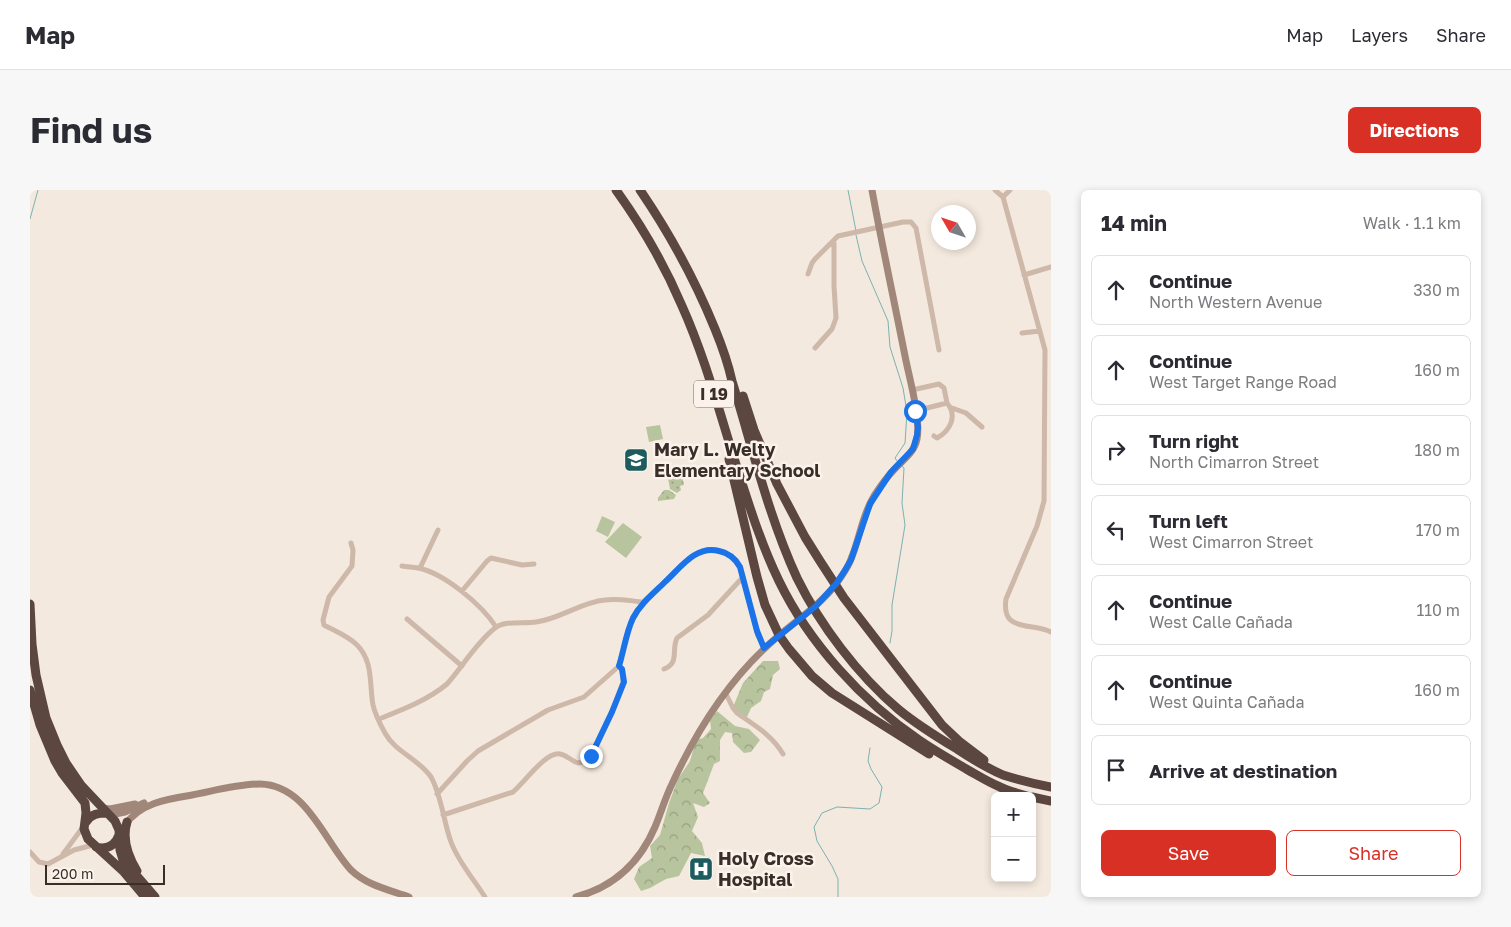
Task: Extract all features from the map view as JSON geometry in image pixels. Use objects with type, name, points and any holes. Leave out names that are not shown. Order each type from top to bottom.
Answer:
[{"type":"highway","name":"I 19","points":[[616,190],[662,265],[682,306],[713,391],[756,523],[778,580],[806,627],[849,680],[889,718],[934,750],[997,786],[1015,792]]},
{"type":"highway","name":"I 19","points":[[640,190],[676,246],[707,308],[730,366],[732,380],[775,522],[798,578],[820,618],[862,673],[898,709],[934,736],[996,771],[1051,787]]},
{"type":"highway","points":[[730,366],[736,377],[754,430],[776,484],[805,537],[844,598],[942,725],[977,755],[1016,778]]},
{"type":"highway","points":[[713,391],[757,577],[765,605],[780,635],[812,676],[832,693],[932,756],[985,783],[997,786]]},
{"type":"highway","points":[[30,604],[33,669],[50,729],[70,770],[86,791],[118,826],[120,850],[123,860],[151,895]]},
{"type":"highway","points":[[30,690],[39,724],[58,767],[85,802],[85,834],[95,846],[151,895]]},
{"type":"highway","points":[[39,724],[45,724],[50,729]]},
{"type":"highway","points":[[1036,798],[1051,801]]},
{"type":"highway","points":[[85,824],[95,814],[107,812]]},
{"type":"highway","points":[[128,822],[125,830],[129,855],[151,895]]},
{"type":"highway","points":[[95,846],[101,848],[110,846],[115,843],[119,834]]},
{"type":"street","points":[[576,897],[588,894],[612,882],[636,860],[655,828],[672,783],[708,717],[725,692],[764,648],[816,606],[836,584],[851,560],[870,504],[891,472],[913,449],[918,427],[872,190]]},
{"type":"street","points":[[996,190],[1003,197],[1040,331],[1048,349],[1044,501],[1037,526],[1005,605],[1011,621],[1051,632]]},
{"type":"street","points":[[1003,197],[1010,190]]},
{"type":"street","points":[[808,274],[815,258],[842,234],[903,222],[912,222],[916,228],[939,350]]},
{"type":"street","points":[[815,348],[832,329],[836,318],[834,240]]},
{"type":"street","points":[[1024,275],[1051,267]]},
{"type":"street","points":[[1022,333],[1040,331]]},
{"type":"street","points":[[912,390],[939,384],[944,388],[947,403],[952,408],[966,413],[982,427]]},
{"type":"street","points":[[915,411],[947,403]]},
{"type":"street","points":[[934,436],[938,438],[944,434],[950,425],[953,417],[952,408]]},
{"type":"street","points":[[420,568],[438,530]]},
{"type":"street","points":[[351,543],[354,550],[352,566],[330,598],[323,622],[326,626],[346,636],[364,654],[369,668],[375,712],[384,731],[391,742],[422,767],[432,779],[457,857],[485,897]]},
{"type":"street","points":[[437,794],[478,751],[548,710],[584,697],[619,666],[628,630],[643,602],[692,556],[707,550],[716,550],[731,555],[736,560],[743,578],[757,631],[764,648]]},
{"type":"street","points":[[462,591],[487,560],[492,558],[522,565],[534,564]]},
{"type":"street","points":[[402,566],[420,568],[462,591],[487,615],[496,627]]},
{"type":"street","points":[[664,668],[671,666],[674,661],[675,641],[677,638],[708,615],[743,578]]},
{"type":"street","points":[[379,719],[397,712],[447,684],[496,627],[548,619],[595,601],[607,599],[643,602]]},
{"type":"street","points":[[407,619],[462,666]]},
{"type":"street","points":[[443,815],[513,792],[548,757],[554,754],[562,755],[578,763],[587,761],[612,712],[624,682],[622,669],[619,666]]},
{"type":"street","points":[[725,692],[733,708],[769,736],[783,754]]},
{"type":"street","points":[[107,812],[110,809],[226,788],[260,784],[272,786],[296,798],[306,808],[339,855],[362,879],[409,897]]},
{"type":"street","points":[[119,834],[137,812],[164,800]]},
{"type":"street","points":[[61,857],[85,824]]},
{"type":"street","points":[[30,852],[38,861],[45,864],[51,863],[74,850],[95,846]]},
{"type":"green space","points":[[660,425],[663,439],[649,442],[646,427]]},
{"type":"green space","points":[[681,470],[684,485],[680,486],[681,490],[677,493],[670,489],[667,473]]},
{"type":"green space","points":[[664,490],[669,490],[676,495],[674,499],[658,501]]},
{"type":"green space","points":[[602,516],[615,522],[608,537],[596,531]]},
{"type":"green space","points":[[623,523],[642,537],[626,558],[605,542]]},
{"type":"green space","points":[[763,661],[778,661],[780,669],[773,675],[770,689],[764,692],[761,701],[751,708],[747,717],[733,707],[743,683]]},
{"type":"green space","points":[[717,711],[735,726],[749,729],[760,740],[751,752],[744,753],[733,742],[732,733],[725,732],[720,740],[720,761],[714,764],[703,793],[710,803],[704,807],[693,803],[698,817],[692,831],[702,843],[705,856],[691,853],[679,876],[666,879],[641,891],[634,879],[639,867],[652,858],[650,846],[660,835],[678,779],[690,761],[696,740],[703,738],[711,729],[710,720]]},
{"type":"waterway","points":[[30,219],[38,190]]},
{"type":"waterway","points":[[848,190],[856,231]]},
{"type":"waterway","points":[[856,235],[862,261],[888,321],[890,347],[903,388],[907,412],[905,443],[895,458],[897,461]]},
{"type":"waterway","points":[[890,643],[892,605],[905,525],[902,503],[904,468],[902,466]]},
{"type":"waterway","points":[[838,897],[838,879],[817,841],[814,827],[822,813],[837,807],[870,809],[879,803],[882,787],[868,761],[870,748]]},
{"type":"place","name":"Mary L. Welty Elementary School","points":[[636,460]]},
{"type":"place","name":"Holy Cross Hospital","points":[[701,869]]},
{"type":"route","points":[[591,756],[624,682],[622,669],[619,666],[628,630],[643,602],[692,556],[707,550],[724,552],[731,555],[740,567],[757,631],[764,648],[816,606],[844,572],[851,560],[864,517],[870,504],[891,472],[913,449],[918,427],[915,411]]}]
